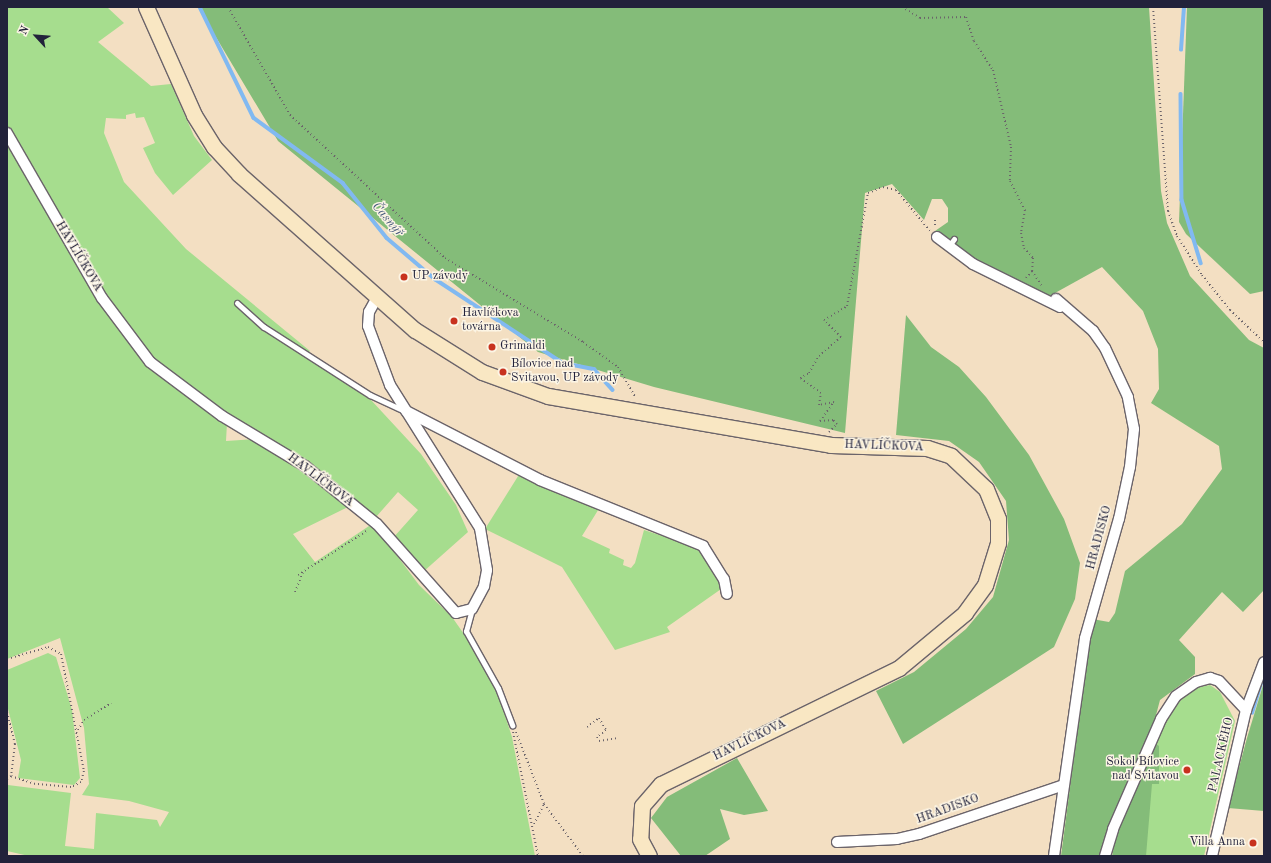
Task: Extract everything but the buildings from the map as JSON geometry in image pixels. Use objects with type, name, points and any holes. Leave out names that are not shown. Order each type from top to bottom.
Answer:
[{"type":"main road","name":"HAVLÍČKOVA","points":[[146,7],[194,115],[214,147],[239,174],[415,330],[482,372],[548,396],[639,412],[829,444],[921,447],[951,456],[965,465],[986,489],[998,519],[998,543],[992,571],[965,613],[899,668],[661,784],[642,806],[640,839],[648,856]]},
{"type":"street","name":"HAVLÍČKOVA","points":[[7,133],[102,298],[150,362],[222,416],[305,466],[377,524],[456,613],[472,608]]},
{"type":"street","name":"HRADISKO","points":[[936,233],[948,248],[1007,283],[1073,314]]},
{"type":"street","points":[[378,296],[368,317],[370,334],[406,411],[480,528],[486,570],[484,586],[472,608]]},
{"type":"street","name":"HRADISKO","points":[[1054,856],[1084,638],[1119,518],[1130,467],[1134,429],[1128,397],[1118,373],[1093,332],[1056,299]]},
{"type":"street","points":[[406,411],[540,480],[703,546],[724,579],[727,594]]},
{"type":"street","name":"PALACKÉHO","points":[[1212,856],[1246,710],[1264,662]]},
{"type":"street","points":[[1105,856],[1113,829],[1161,719],[1176,696],[1196,682],[1210,678],[1219,681],[1246,710]]},
{"type":"street","name":"HRADISKO","points":[[837,842],[897,840],[1064,785]]},
{"type":"lane","points":[[948,248],[954,240]]},
{"type":"lane","points":[[237,303],[264,327],[370,395],[406,411]]},
{"type":"lane","points":[[472,608],[466,631],[498,688],[512,725]]},
{"type":"path","points":[[228,7],[290,115],[446,258],[582,342],[618,367],[633,389],[639,412]]},
{"type":"path","points":[[902,7],[920,18],[950,16],[966,17],[974,41],[993,70],[1006,120],[1012,147],[1010,181],[1026,217],[1021,233],[1024,248],[1033,258],[1032,272],[1039,283],[1056,299]]},
{"type":"path","points":[[1153,7],[1168,211],[1177,236],[1202,275],[1230,310],[1264,342]]},
{"type":"path","points":[[829,444],[826,436],[837,424],[833,420],[820,421],[834,402],[819,406],[821,393],[800,378],[809,373],[819,356],[841,336],[824,320],[847,306],[868,193],[883,188],[896,190],[936,233]]},
{"type":"path","points":[[935,220],[936,233]]},
{"type":"path","points":[[298,575],[377,524]]},
{"type":"path","points":[[295,592],[303,572]]},
{"type":"path","points":[[7,659],[48,647],[61,654],[78,731],[84,771],[79,784],[35,784],[12,776]]},
{"type":"path","points":[[78,731],[84,720],[112,703]]},
{"type":"path","points":[[7,712],[15,744],[12,776]]},
{"type":"path","points":[[586,727],[599,718],[606,730],[597,738],[599,741],[619,738]]},
{"type":"path","points":[[512,725],[544,804],[582,856]]},
{"type":"path","points":[[512,725],[534,826],[538,856]]},
{"type":"path","points":[[7,779],[12,776]]},
{"type":"path","points":[[534,826],[544,804]]},
{"type":"green space","points":[[7,7],[107,7],[124,23],[98,42],[151,86],[171,84],[194,136],[212,160],[173,195],[155,173],[143,148],[155,143],[144,117],[136,118],[135,113],[126,115],[126,119],[106,118],[104,133],[124,182],[186,249],[310,351],[306,355],[371,400],[421,454],[456,505],[468,532],[423,572],[393,538],[418,510],[398,492],[376,517],[222,414],[151,361],[131,336],[60,222],[7,127]]},
{"type":"green space","points":[[198,7],[1149,7],[1161,191],[1167,223],[1190,276],[1249,340],[1264,348],[1264,590],[1243,612],[1222,592],[1179,640],[1195,657],[1195,674],[1160,700],[1151,734],[1103,856],[1061,856],[1092,619],[1109,622],[1115,613],[1125,571],[1182,524],[1222,469],[1219,446],[1151,403],[1159,389],[1158,349],[1143,311],[1102,267],[1046,298],[945,242],[935,231],[948,222],[948,208],[942,199],[932,199],[924,220],[892,184],[865,193],[845,433],[654,387],[538,352],[278,141]]},
{"type":"green space","points":[[1187,7],[1264,7],[1264,291],[1250,294],[1186,234],[1179,222]]},
{"type":"green space","points":[[7,141],[84,277],[146,363],[227,423],[226,441],[256,439],[313,475],[348,507],[293,534],[315,562],[369,526],[377,529],[419,585],[452,617],[478,654],[498,694],[512,737],[535,856],[29,856],[7,851],[8,785],[71,793],[65,846],[94,849],[96,813],[157,820],[160,827],[169,812],[129,801],[82,795],[89,784],[84,728],[60,638],[7,659]]},
{"type":"green space","points":[[906,315],[931,347],[959,367],[986,397],[1029,455],[1064,519],[1080,563],[1075,599],[1054,647],[903,744],[876,691],[914,672],[966,629],[993,597],[1009,540],[1006,501],[979,462],[949,441],[896,435]]},
{"type":"green space","points":[[520,473],[600,507],[582,536],[610,549],[609,553],[624,560],[623,565],[631,568],[635,563],[644,530],[703,549],[724,587],[667,627],[670,632],[615,650],[562,567],[485,529]]},
{"type":"green space","points":[[48,653],[56,657],[72,710],[80,778],[74,785],[18,778],[21,760],[7,705],[7,670]]},
{"type":"green space","points":[[1264,682],[1264,811],[1228,808],[1247,738]]},
{"type":"green space","name":"Sokol Bílovice nad Svitavou","points":[[1210,685],[1220,692],[1235,721],[1204,856],[1139,856],[1145,796],[1156,744],[1172,708],[1194,688]]},
{"type":"green space","points":[[1156,744],[1159,746],[1159,784],[1152,784],[1146,856],[1112,856],[1117,832]]},
{"type":"green space","points":[[737,758],[768,811],[744,815],[720,809],[730,839],[705,856],[681,856],[651,818],[667,797]]},
{"type":"waterway","name":"Časnýř","points":[[200,7],[254,118],[343,183],[387,238],[435,279],[563,363],[594,369],[613,390]]},
{"type":"waterway","points":[[1181,50],[1184,7]]},
{"type":"waterway","points":[[1181,94],[1182,200],[1201,263]]},
{"type":"waterway","points":[[1252,713],[1262,680]]},
{"type":"place","name":"UP závody","points":[[404,277]]},
{"type":"place","name":"Havlíčkova továrna","points":[[454,321]]},
{"type":"place","name":"Grimaldi","points":[[492,347]]},
{"type":"place","name":"Bílovice nad Svitavou, UP závody","points":[[503,372]]},
{"type":"place","name":"Sokol Bílovice nad Svitavou","points":[[1187,770]]},
{"type":"place","name":"Villa Anna","points":[[1253,843]]}]
